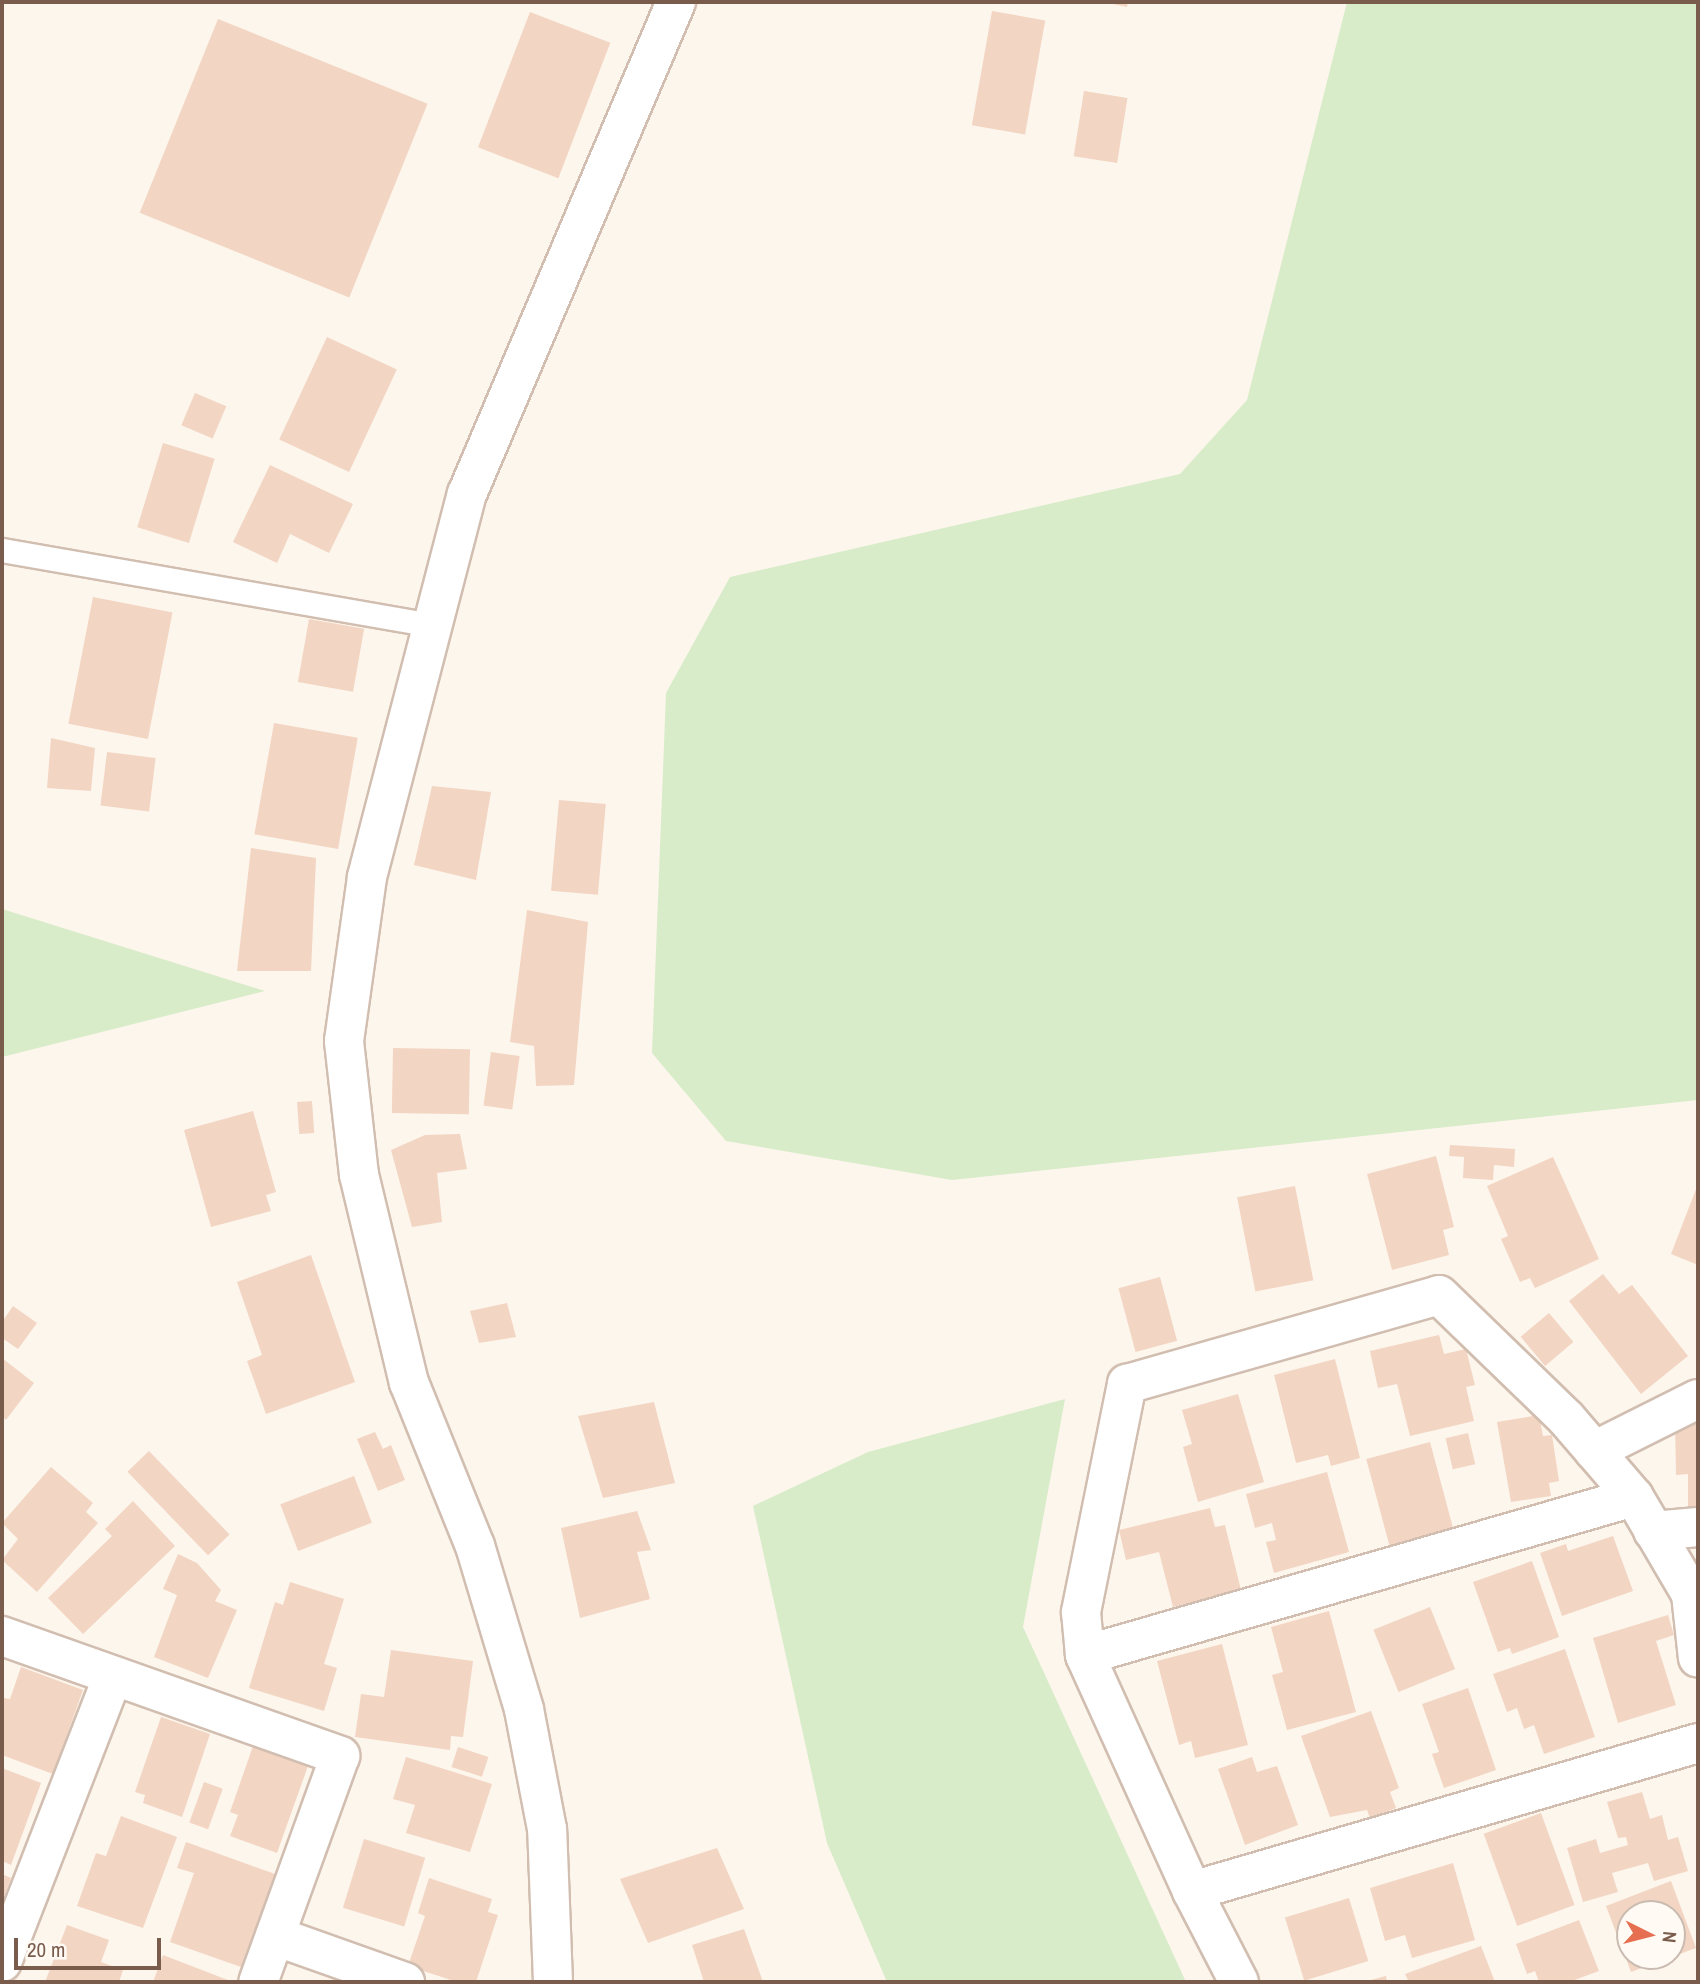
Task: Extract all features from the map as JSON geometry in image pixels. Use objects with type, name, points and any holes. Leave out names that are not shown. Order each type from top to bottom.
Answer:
[{"type":"street","points":[[553,1982],[547,1829],[524,1709],[475,1546],[409,1383],[359,1175],[344,1041],[367,877],[430,625],[467,494],[676,2]]},
{"type":"street","points":[[1239,1982],[1192,1891],[1085,1655],[1081,1612],[1127,1384],[1439,1295],[1594,1451],[1634,1497],[1691,1594],[1698,1658]]},
{"type":"street","points":[[1594,1451],[1698,1399]]},
{"type":"street","points":[[1085,1655],[1634,1497]]},
{"type":"street","points":[[1653,1531],[1698,1527]]},
{"type":"street","points":[[2,1636],[340,1756],[258,1982]]},
{"type":"street","points":[[2,1962],[113,1676]]},
{"type":"street","points":[[1192,1891],[1698,1743]]},
{"type":"street","points":[[275,1936],[405,1982]]},
{"type":"lane","points":[[2,551],[430,625]]},
{"type":"green space","points":[[1347,2],[1698,2],[1698,1100],[952,1180],[726,1141],[652,1053],[666,693],[730,577],[1180,474],[1247,400]]},
{"type":"green space","points":[[2,909],[265,991],[2,1057]]},
{"type":"green space","points":[[1065,1399],[1023,1627],[1186,1982],[887,1982],[827,1843],[753,1506],[868,1452]]},
{"type":"building","points":[[1103,2],[1128,2],[1127,7]]},
{"type":"building","points":[[992,11],[1045,20],[1025,135],[972,125]]},
{"type":"building","points":[[530,12],[610,43],[558,178],[478,147]]},
{"type":"building","points":[[218,19],[428,104],[349,297],[140,213]]},
{"type":"building","points":[[1084,91],[1127,98],[1117,163],[1074,156]]},
{"type":"building","points":[[327,337],[397,370],[349,472],[279,439]]},
{"type":"building","points":[[195,393],[226,406],[213,439],[181,425]]},
{"type":"building","points":[[163,443],[215,459],[189,543],[137,527]]},
{"type":"building","points":[[270,465],[353,504],[329,553],[290,534],[277,563],[233,542]]},
{"type":"building","points":[[93,597],[173,612],[148,739],[68,724]]},
{"type":"building","points":[[309,619],[364,629],[353,692],[298,682]]},
{"type":"building","points":[[274,723],[358,738],[338,849],[254,834]]},
{"type":"building","points":[[51,738],[95,748],[91,791],[47,788]]},
{"type":"building","points":[[107,752],[156,758],[149,812],[100,806]]},
{"type":"building","points":[[432,786],[491,792],[476,880],[414,865]]},
{"type":"building","points":[[559,800],[606,804],[598,895],[551,891]]},
{"type":"building","points":[[251,848],[316,858],[311,971],[237,971]]},
{"type":"building","points":[[527,910],[588,922],[574,1085],[536,1086],[534,1046],[510,1042]]},
{"type":"building","points":[[393,1048],[470,1049],[469,1114],[392,1113]]},
{"type":"building","points":[[491,1052],[520,1056],[512,1110],[483,1105]]},
{"type":"building","points":[[312,1101],[314,1133],[299,1134],[297,1102]]},
{"type":"building","points":[[253,1111],[276,1192],[266,1195],[271,1211],[211,1227],[184,1130]]},
{"type":"building","points":[[460,1134],[467,1169],[437,1173],[442,1222],[412,1227],[391,1150],[425,1135]]},
{"type":"building","points":[[1450,1145],[1515,1149],[1514,1167],[1494,1165],[1493,1180],[1463,1178],[1464,1157],[1449,1156]]},
{"type":"building","points":[[1436,1156],[1454,1227],[1443,1230],[1449,1255],[1392,1270],[1367,1174]]},
{"type":"building","points":[[1553,1157],[1599,1259],[1535,1288],[1530,1278],[1520,1282],[1501,1239],[1508,1236],[1487,1186]]},
{"type":"building","points":[[1698,1184],[1698,1265],[1671,1254]]},
{"type":"building","points":[[1295,1186],[1313,1280],[1255,1291],[1237,1197]]},
{"type":"building","points":[[311,1255],[355,1382],[266,1414],[247,1361],[262,1355],[237,1282]]},
{"type":"building","points":[[1603,1274],[1619,1294],[1632,1285],[1688,1356],[1641,1394],[1569,1301]]},
{"type":"building","points":[[1160,1277],[1177,1341],[1136,1352],[1118,1288]]},
{"type":"building","points":[[507,1303],[516,1337],[479,1343],[470,1311]]},
{"type":"building","points":[[13,1306],[37,1323],[18,1349],[2,1338],[2,1322]]},
{"type":"building","points":[[1549,1313],[1573,1342],[1545,1366],[1521,1337]]},
{"type":"building","points":[[1439,1335],[1444,1354],[1466,1349],[1475,1385],[1466,1387],[1474,1421],[1410,1436],[1397,1384],[1378,1388],[1370,1351]]},
{"type":"building","points":[[2,1358],[34,1383],[6,1420],[2,1416]]},
{"type":"building","points":[[1335,1359],[1360,1458],[1331,1466],[1328,1455],[1296,1463],[1274,1375]]},
{"type":"building","points":[[1238,1394],[1264,1482],[1198,1502],[1183,1447],[1192,1444],[1182,1410]]},
{"type":"building","points":[[654,1402],[675,1483],[603,1498],[578,1416]]},
{"type":"building","points":[[1698,1413],[1698,1507],[1688,1508],[1688,1474],[1676,1475],[1675,1419]]},
{"type":"building","points":[[1539,1415],[1543,1436],[1552,1435],[1559,1481],[1549,1483],[1551,1496],[1511,1502],[1497,1422]]},
{"type":"building","points":[[375,1432],[383,1449],[391,1445],[405,1480],[378,1491],[357,1439]]},
{"type":"building","points":[[1468,1433],[1475,1464],[1453,1469],[1446,1438]]},
{"type":"building","points":[[1430,1442],[1454,1531],[1390,1548],[1366,1459]]},
{"type":"building","points":[[149,1451],[230,1534],[208,1555],[127,1472]]},
{"type":"building","points":[[51,1467],[93,1503],[86,1512],[98,1523],[37,1592],[2,1560],[18,1539],[2,1523]]},
{"type":"building","points":[[1327,1472],[1349,1552],[1274,1573],[1266,1542],[1276,1540],[1272,1523],[1255,1528],[1246,1494]]},
{"type":"building","points":[[354,1476],[372,1523],[298,1551],[280,1504]]},
{"type":"building","points":[[133,1501],[175,1546],[83,1634],[48,1598],[112,1536],[105,1529]]},
{"type":"building","points":[[1210,1508],[1215,1527],[1225,1525],[1241,1590],[1173,1607],[1159,1552],[1126,1560],[1119,1530]]},
{"type":"building","points":[[637,1511],[651,1550],[637,1552],[650,1599],[580,1618],[561,1528]]},
{"type":"building","points":[[1613,1536],[1633,1591],[1562,1616],[1540,1553],[1566,1544],[1568,1551]]},
{"type":"building","points":[[178,1554],[197,1563],[221,1590],[215,1601],[237,1610],[208,1678],[154,1657],[177,1595],[163,1589]]},
{"type":"building","points":[[1532,1561],[1559,1637],[1512,1654],[1510,1648],[1498,1652],[1473,1582]]},
{"type":"building","points":[[290,1582],[344,1599],[324,1664],[337,1668],[324,1711],[249,1688],[275,1602],[283,1605]]},
{"type":"building","points":[[1430,1607],[1455,1669],[1399,1692],[1373,1630]]},
{"type":"building","points":[[1329,1611],[1356,1712],[1287,1730],[1272,1675],[1283,1672],[1271,1627]]},
{"type":"building","points":[[1668,1615],[1674,1635],[1656,1641],[1676,1705],[1618,1723],[1593,1638]]},
{"type":"building","points":[[1222,1644],[1248,1745],[1195,1758],[1191,1741],[1179,1745],[1157,1661]]},
{"type":"building","points":[[1565,1649],[1595,1737],[1544,1754],[1534,1725],[1524,1729],[1517,1708],[1507,1712],[1493,1674]]},
{"type":"building","points":[[391,1650],[473,1661],[463,1737],[451,1736],[450,1750],[355,1737],[361,1694],[384,1697]]},
{"type":"building","points":[[21,1667],[83,1690],[53,1774],[2,1755],[2,1704],[4,1698],[10,1699]]},
{"type":"building","points":[[1468,1688],[1496,1770],[1444,1788],[1432,1754],[1439,1752],[1422,1704]]},
{"type":"building","points":[[1371,1711],[1399,1788],[1390,1792],[1396,1808],[1370,1818],[1367,1810],[1330,1817],[1301,1736]]},
{"type":"building","points":[[161,1717],[210,1734],[182,1817],[143,1803],[145,1795],[135,1792]]},
{"type":"building","points":[[253,1746],[308,1766],[277,1853],[230,1836],[238,1815],[230,1812]]},
{"type":"building","points":[[458,1747],[488,1757],[482,1777],[452,1767]]},
{"type":"building","points":[[406,1757],[492,1784],[470,1852],[406,1833],[415,1805],[393,1799]]},
{"type":"building","points":[[1252,1757],[1257,1772],[1277,1766],[1298,1825],[1245,1845],[1218,1769]]},
{"type":"building","points":[[2,1768],[41,1783],[11,1865],[2,1861]]},
{"type":"building","points":[[204,1782],[223,1789],[208,1829],[189,1822]]},
{"type":"building","points":[[1642,1792],[1650,1819],[1662,1815],[1668,1840],[1678,1837],[1688,1871],[1654,1881],[1648,1863],[1612,1873],[1618,1892],[1583,1902],[1567,1848],[1596,1839],[1600,1853],[1628,1845],[1626,1837],[1618,1838],[1607,1802]]},
{"type":"building","points":[[1541,1813],[1575,1905],[1517,1926],[1484,1834]]},
{"type":"building","points":[[121,1816],[177,1837],[143,1928],[77,1906],[96,1853],[106,1856]]},
{"type":"building","points":[[364,1839],[425,1858],[404,1927],[343,1908]]},
{"type":"building","points":[[186,1842],[275,1874],[241,1967],[170,1942],[194,1873],[177,1868]]},
{"type":"building","points":[[717,1848],[744,1909],[648,1943],[620,1879]]},
{"type":"building","points":[[1453,1863],[1475,1940],[1412,1958],[1405,1935],[1385,1941],[1370,1888]]},
{"type":"building","points":[[2,1874],[11,1878],[2,1902]]},
{"type":"building","points":[[429,1878],[492,1899],[488,1912],[498,1915],[476,1982],[457,1982],[408,1966],[425,1916],[418,1913]]},
{"type":"building","points":[[1671,1881],[1678,1900],[1622,1900]]},
{"type":"building","points":[[1349,1898],[1368,1961],[1304,1981],[1285,1918]]},
{"type":"building","points":[[1616,1902],[1616,1932],[1606,1906]]},
{"type":"building","points":[[1579,1920],[1599,1971],[1569,1982],[1539,1982],[1535,1971],[1527,1974],[1516,1944]]},
{"type":"building","points":[[1686,1921],[1696,1948],[1686,1952]]},
{"type":"building","points":[[67,1925],[109,1940],[101,1962],[123,1970],[119,1982],[45,1982]]},
{"type":"building","points":[[744,1929],[763,1982],[704,1982],[692,1945]]},
{"type":"building","points":[[1481,1946],[1495,1982],[1409,1982],[1405,1974]]},
{"type":"building","points":[[163,1955],[233,1982],[153,1982]]},
{"type":"building","points":[[1386,1976],[1387,1982],[1367,1982],[1367,1981]]}]
